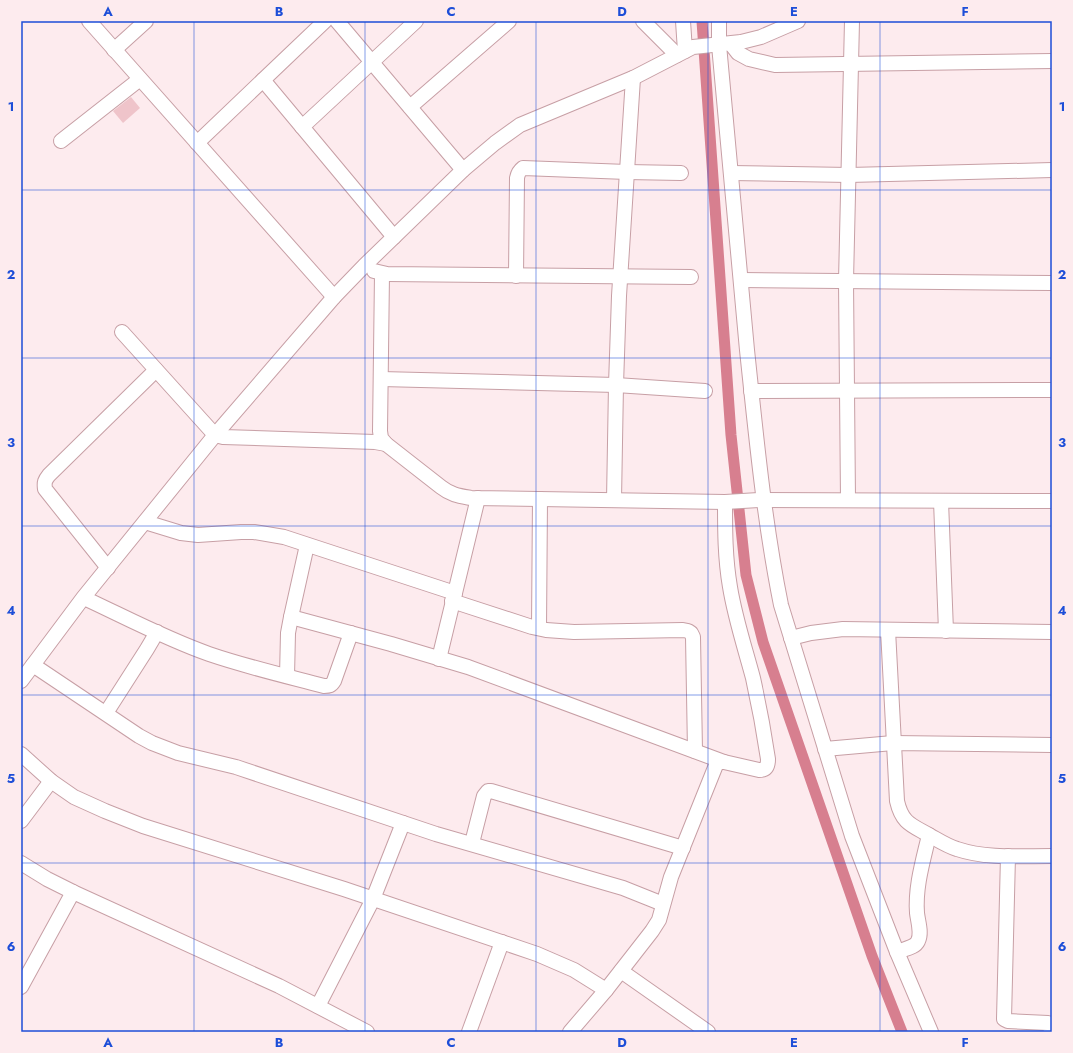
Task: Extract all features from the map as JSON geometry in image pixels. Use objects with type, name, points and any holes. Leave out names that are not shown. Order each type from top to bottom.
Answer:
[{"type":"street","points":[[89,21],[334,297]]},
{"type":"street","points":[[114,50],[146,21]]},
{"type":"street","points":[[197,143],[325,21]]},
{"type":"street","points":[[337,21],[463,170]]},
{"type":"street","points":[[302,127],[416,21]]},
{"type":"street","points":[[410,107],[509,21]]},
{"type":"street","points":[[643,21],[685,51]]},
{"type":"street","points":[[684,21],[685,51]]},
{"type":"street","points":[[719,21],[731,173],[761,500],[781,605],[852,836],[897,952],[931,1032]]},
{"type":"street","points":[[21,681],[84,598],[214,435],[334,297],[463,170],[495,143],[520,125],[633,78],[685,51],[741,42],[761,37],[798,21]]},
{"type":"street","points":[[848,500],[846,281],[852,21]]},
{"type":"street","points":[[721,45],[749,59],[769,64],[785,65],[1052,61]]},
{"type":"street","points":[[614,500],[620,276],[633,78]]},
{"type":"street","points":[[61,141],[140,79]]},
{"type":"street","points":[[263,80],[394,237]]},
{"type":"street","points":[[516,276],[517,178],[520,170],[524,168],[681,173]]},
{"type":"street","points":[[731,173],[849,175],[1052,170]]},
{"type":"street","points":[[364,266],[382,274],[691,277]]},
{"type":"street","points":[[382,274],[381,438],[386,444],[448,492],[462,497],[727,502],[761,500],[1052,501]]},
{"type":"street","points":[[741,280],[1052,283]]},
{"type":"street","points":[[122,332],[214,435],[223,437],[375,442],[386,444]]},
{"type":"street","points":[[108,568],[45,489],[44,484],[49,475],[156,370]]},
{"type":"street","points":[[381,379],[616,385],[705,391]]},
{"type":"street","points":[[751,391],[1052,390]]},
{"type":"street","points":[[439,658],[478,498]]},
{"type":"street","points":[[539,628],[540,499]]},
{"type":"street","points":[[941,501],[946,631]]},
{"type":"street","points":[[291,617],[439,658],[501,679],[724,762],[763,770],[768,764],[768,759],[762,724],[753,679],[735,614],[726,559],[727,502]]},
{"type":"street","points":[[145,522],[181,533],[198,534],[254,532],[284,537],[539,628],[554,631],[574,632],[688,631],[693,637],[695,750]]},
{"type":"street","points":[[287,676],[288,633],[307,545]]},
{"type":"street","points":[[84,598],[156,632],[208,653],[324,686],[332,685],[334,682],[351,633]]},
{"type":"street","points":[[791,638],[812,633],[843,630],[1052,632]]},
{"type":"street","points":[[888,630],[897,801],[899,812],[904,820],[914,827],[955,848],[982,854],[1008,856],[1052,856]]},
{"type":"street","points":[[106,713],[148,649],[156,632]]},
{"type":"street","points":[[33,666],[146,739],[164,748],[178,753],[236,767],[436,834],[623,888],[663,904]]},
{"type":"street","points":[[825,749],[893,743],[1052,745]]},
{"type":"street","points":[[21,754],[51,781],[74,797],[105,812],[143,826],[336,886],[537,954],[574,970],[606,990]]},
{"type":"street","points":[[570,1032],[606,990],[659,920],[668,887],[714,768],[718,763],[724,762]]},
{"type":"street","points":[[21,821],[51,781]]},
{"type":"street","points":[[472,844],[484,796],[491,791],[683,848]]},
{"type":"street","points":[[318,1006],[373,899],[403,823]]},
{"type":"street","points":[[897,952],[914,946],[919,939],[917,896],[919,877],[929,835]]},
{"type":"street","points":[[1008,856],[1004,1019],[1008,1021],[1048,1023],[1051,1026],[1051,1032]]},
{"type":"street","points":[[21,863],[72,892],[279,986],[367,1032]]},
{"type":"street","points":[[21,987],[72,892]]},
{"type":"street","points":[[469,1032],[502,942]]},
{"type":"street","points":[[621,971],[708,1032]]},
{"type":"building","points":[[131,97],[140,108],[123,123],[113,111]]},
{"type":"waterway","points":[[702,21],[731,435],[746,575],[763,642],[872,956],[902,1032]]}]
